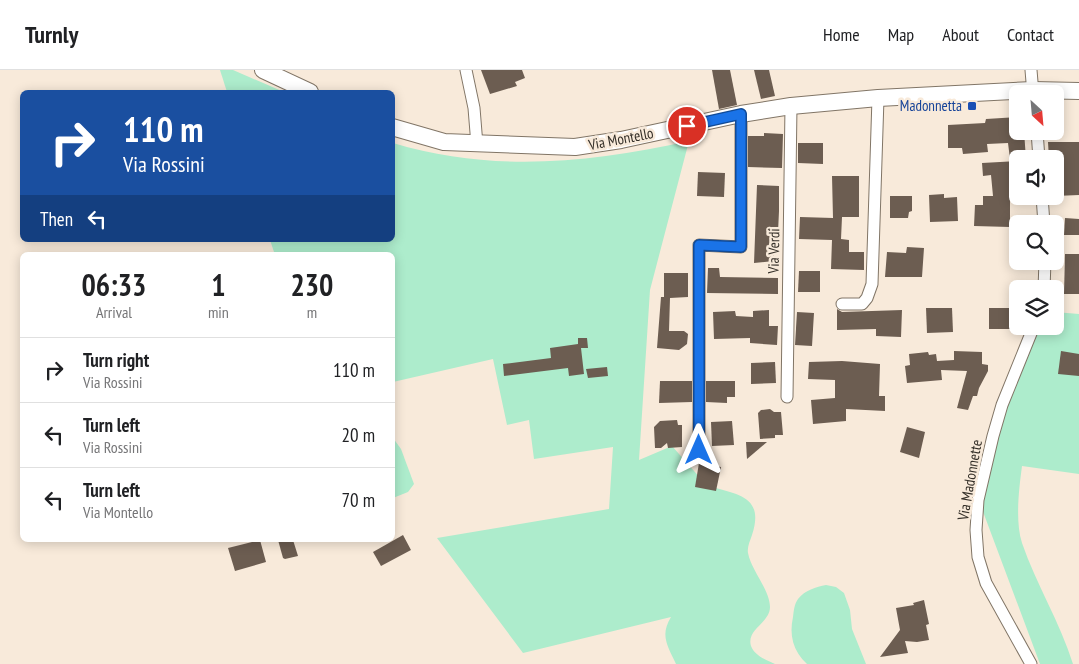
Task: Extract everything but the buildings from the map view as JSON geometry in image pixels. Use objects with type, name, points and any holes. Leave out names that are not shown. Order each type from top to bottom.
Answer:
[{"type":"main road","points":[[263,70],[306,90]]},
{"type":"main road","name":"Via Montello","points":[[1064,91],[1079,91]]},
{"type":"main road","name":"Via Montello","points":[[395,128],[444,142],[477,145],[575,147],[621,140],[741,114],[791,106],[878,98],[1009,93]]},
{"type":"street","points":[[466,70],[474,108],[477,145]]},
{"type":"street","points":[[1031,70],[1032,85]]},
{"type":"street","points":[[842,304],[862,304],[867,298],[872,284],[878,98]]},
{"type":"street","name":"Via Verdi","points":[[787,397],[791,106]]},
{"type":"street","points":[[699,450],[699,245],[741,247],[741,114]]},
{"type":"street","name":"Via Madonnette","points":[[1030,335],[1002,405],[993,436],[978,500],[976,530],[978,557],[986,583],[1031,664]]},
{"type":"green space","points":[[220,70],[233,70],[279,90],[226,90]]},
{"type":"green space","points":[[689,141],[650,290],[639,460],[672,446],[709,488],[712,487],[741,496],[752,506],[755,513],[755,523],[748,546],[748,553],[767,594],[770,607],[769,613],[755,630],[750,640],[751,646],[758,655],[775,664],[676,664],[665,635],[671,617],[523,653],[437,538],[609,509],[613,447],[534,459],[529,420],[507,425],[493,359],[395,382],[395,252],[274,252],[271,242],[395,242],[395,143],[467,158],[541,162],[614,155]]},
{"type":"green space","points":[[1064,313],[1079,314],[1079,474],[1022,466],[1018,505],[1022,543],[1062,633],[1073,664],[1040,664],[982,509],[998,433],[1014,381],[1033,335],[1064,335]]},
{"type":"green space","points":[[395,441],[401,449],[414,484],[408,492],[395,497]]},
{"type":"green space","points":[[826,585],[836,587],[844,593],[850,610],[852,629],[866,664],[807,664],[798,654],[792,636],[795,605],[807,591]]},
{"type":"place","name":"Madonnetta","points":[[972,106]]},
{"type":"route","points":[[687,126],[741,114],[741,247],[699,245],[699,450]]}]
